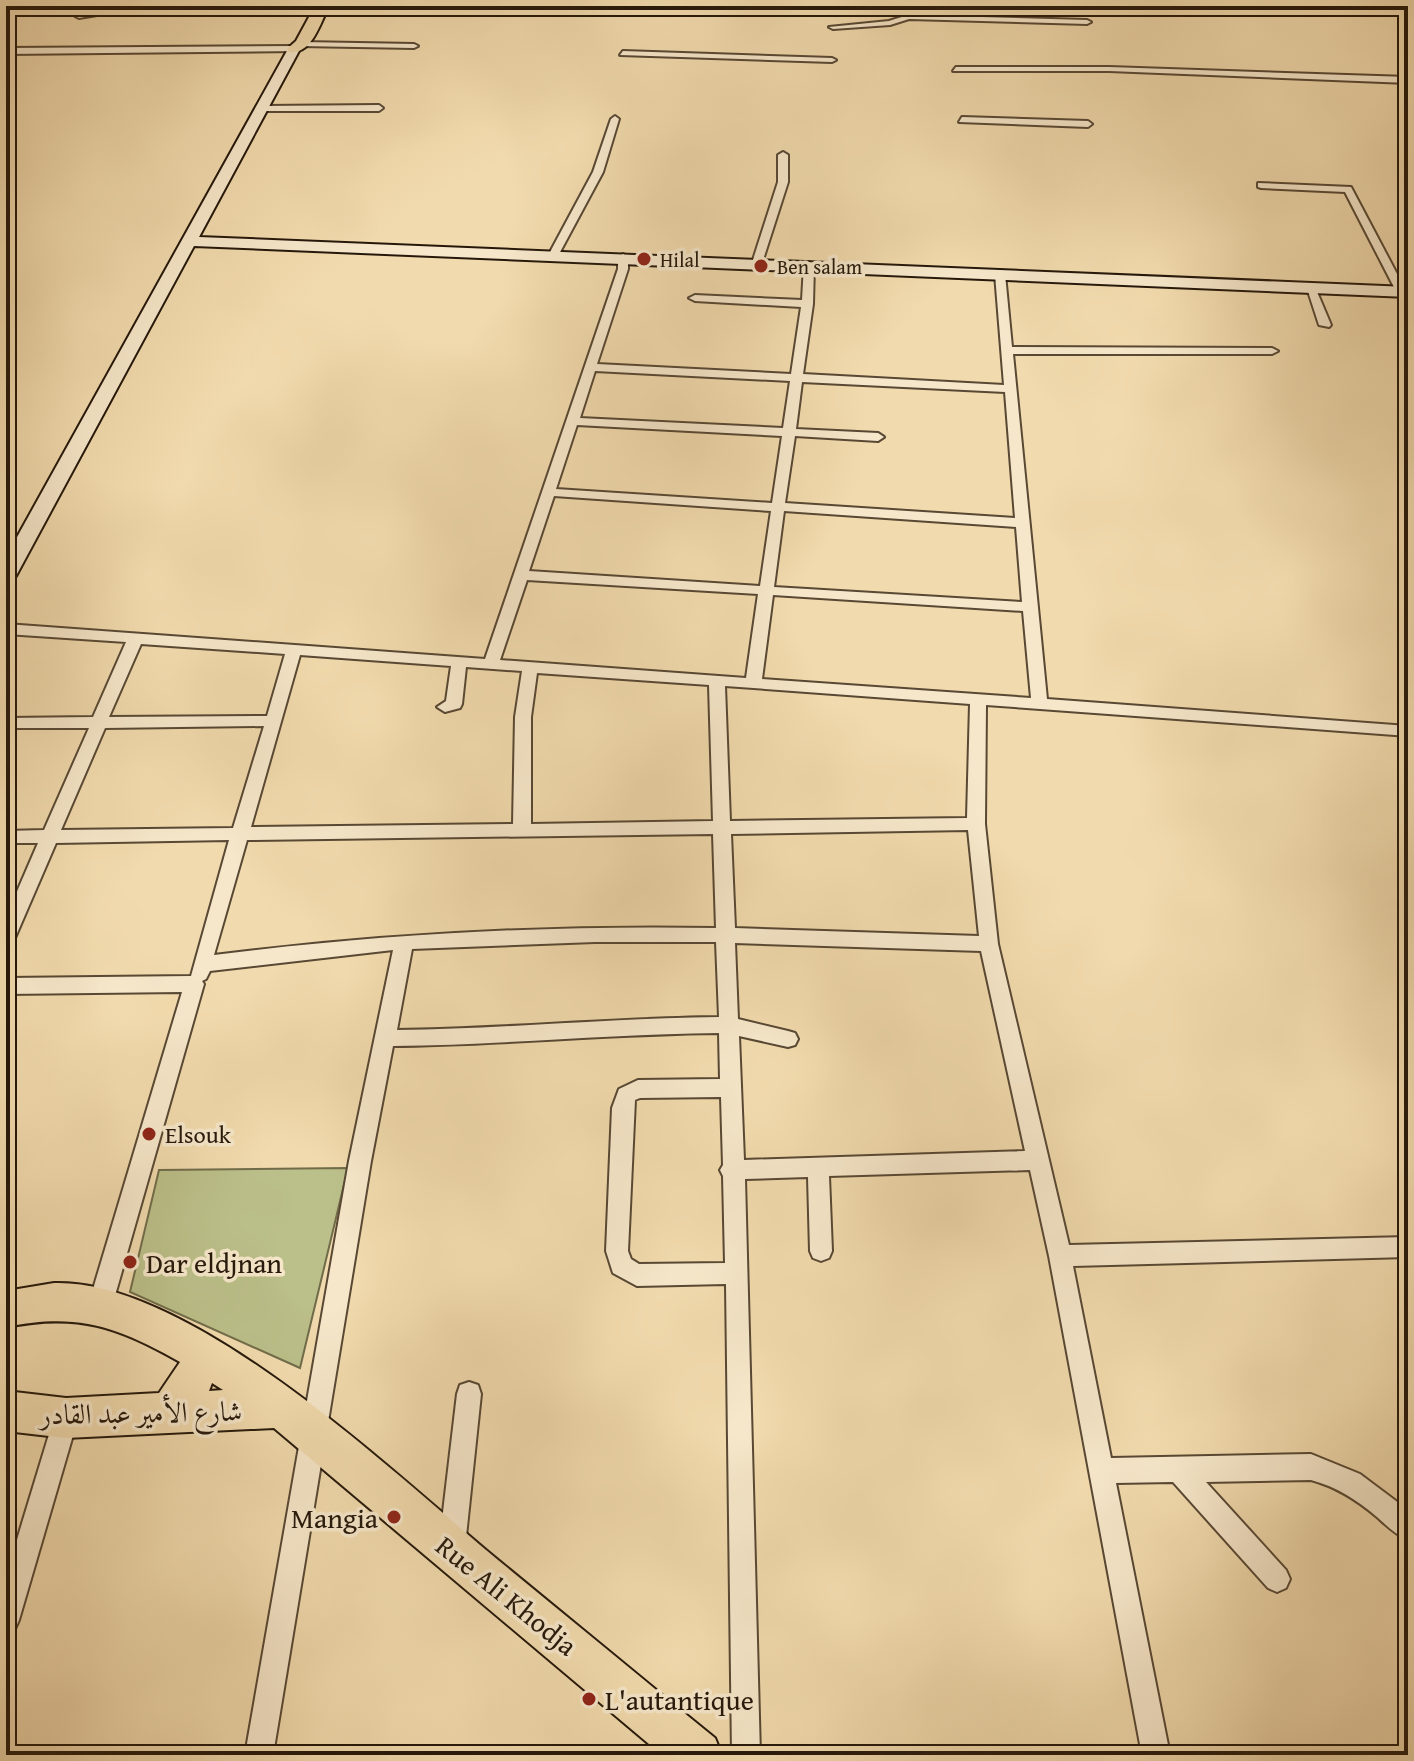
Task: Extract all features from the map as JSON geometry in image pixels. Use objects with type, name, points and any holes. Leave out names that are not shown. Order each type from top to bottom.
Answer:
[{"type":"highway","points":[[308,6],[291,44],[298,47],[322,6]]},
{"type":"main road","points":[[6,576],[188,241],[298,47]]},
{"type":"main road","points":[[188,241],[1404,291]]},
{"type":"main road","points":[[6,538],[28,537]]},
{"type":"main road","name":"شارع الأمير عبد القادر","points":[[6,1309],[38,1302],[76,1301],[139,1320],[203,1354],[315,1435]]},
{"type":"main road","points":[[168,1415],[192,1384],[203,1354]]},
{"type":"main road","name":"شارع الأمير عبد القادر","points":[[6,1411],[66,1418],[277,1408]]},
{"type":"main road","name":"Rue Ali Khodja","points":[[315,1435],[698,1755]]},
{"type":"street","points":[[79,16],[106,11],[111,6]]},
{"type":"street","points":[[961,6],[961,19]]},
{"type":"street","points":[[833,27],[891,23],[908,17],[1087,22]]},
{"type":"street","points":[[6,51],[414,46]]},
{"type":"street","points":[[623,53],[832,60]]},
{"type":"street","points":[[956,69],[1109,69],[1408,80]]},
{"type":"street","points":[[263,109],[379,108]]},
{"type":"street","points":[[554,254],[598,172],[615,119]]},
{"type":"street","points":[[962,120],[1088,124]]},
{"type":"street","points":[[757,263],[783,182],[783,155]]},
{"type":"street","points":[[1261,185],[1348,189],[1404,291]]},
{"type":"street","points":[[491,665],[592,367],[623,269],[623,257]]},
{"type":"street","points":[[753,684],[807,304],[809,265]]},
{"type":"street","points":[[1000,274],[1039,704]]},
{"type":"street","points":[[1310,287],[1325,325]]},
{"type":"street","points":[[695,298],[807,304]]},
{"type":"street","points":[[1008,350],[1272,351]]},
{"type":"street","points":[[592,367],[1011,389]]},
{"type":"street","points":[[573,421],[878,437]]},
{"type":"street","points":[[548,492],[1023,523]]},
{"type":"street","points":[[521,575],[1030,607]]},
{"type":"street","points":[[6,629],[1408,731]]},
{"type":"street","points":[[6,938],[135,639]]},
{"type":"street","points":[[100,1306],[294,650]]},
{"type":"street","points":[[445,707],[454,704],[459,662]]},
{"type":"street","points":[[522,827],[523,717],[530,667]]},
{"type":"street","points":[[717,681],[731,1170],[737,1273],[746,1755]]},
{"type":"street","points":[[978,700],[976,824],[989,944],[1060,1256],[1156,1755]]},
{"type":"street","points":[[6,723],[273,721]]},
{"type":"street","points":[[6,837],[522,827],[976,824]]},
{"type":"street","points":[[6,986],[199,974],[267,954],[584,934],[989,944]]},
{"type":"street","points":[[259,1755],[360,1161],[388,1038],[404,944]]},
{"type":"street","points":[[388,1038],[476,1037],[617,1026],[728,1025],[788,1039]]},
{"type":"street","points":[[729,1088],[638,1089],[626,1095],[622,1108],[617,1251],[621,1266],[637,1275],[737,1273]]},
{"type":"street","points":[[731,1170],[1039,1160]]},
{"type":"street","points":[[818,1167],[821,1251]]},
{"type":"street","points":[[1060,1256],[1408,1247]]},
{"type":"street","points":[[451,1550],[469,1394]]},
{"type":"street","points":[[6,1620],[66,1418]]},
{"type":"street","points":[[1103,1471],[1311,1467],[1337,1473],[1371,1494],[1408,1527]]},
{"type":"street","points":[[1178,1469],[1277,1579]]},
{"type":"green space","points":[[348,1168],[300,1368],[130,1292],[159,1170]]},
{"type":"place","name":"Hilal","points":[[644,259]]},
{"type":"place","name":"Ben salam","points":[[761,266]]},
{"type":"place","name":"Elsouk","points":[[149,1134]]},
{"type":"place","name":"Dar eldjnan","points":[[130,1262]]},
{"type":"place","name":"Mangia","points":[[394,1517]]},
{"type":"place","name":"L'autantique","points":[[589,1699]]}]
